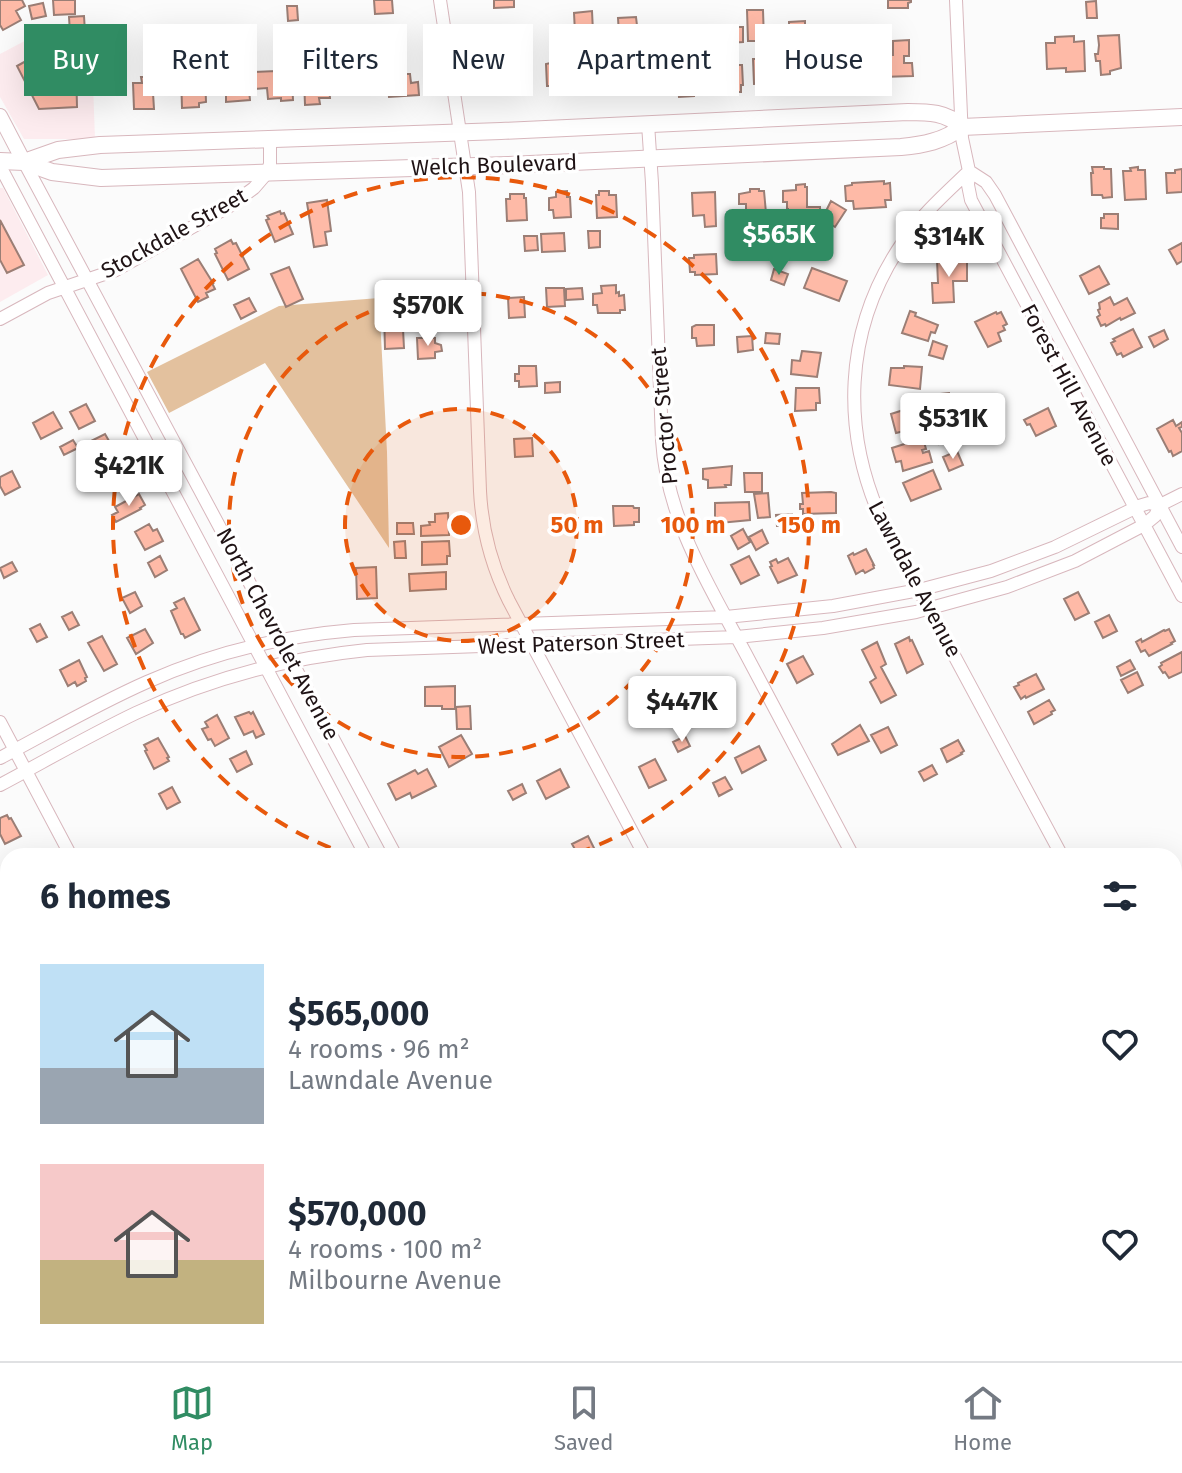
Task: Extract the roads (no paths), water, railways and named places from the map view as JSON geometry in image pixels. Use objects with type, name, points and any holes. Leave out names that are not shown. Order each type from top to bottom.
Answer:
[{"type":"main road","name":"Welch Boulevard","points":[[0,163],[24,162],[58,150],[87,146],[921,112],[943,115],[962,127]]},
{"type":"main road","name":"Welch Boulevard","points":[[24,162],[52,172],[101,178],[650,159],[915,146],[941,139],[962,127],[1182,117]]},
{"type":"street","points":[[440,0],[469,192],[482,523],[489,555],[521,624],[641,848]]},
{"type":"street","name":"Forest Hill Avenue","points":[[956,0],[962,127],[969,193],[1182,596]]},
{"type":"street","name":"North Chevrolet Avenue","points":[[0,116],[392,848]]},
{"type":"street","name":"Proctor Street","points":[[648,124],[664,465],[671,497],[683,532],[726,617],[849,848]]},
{"type":"street","name":"Stockdale Street","points":[[0,319],[43,295],[116,270],[221,211],[254,188],[267,173],[270,139]]},
{"type":"street","name":"North Chevrolet Avenue","points":[[0,163],[362,848]]},
{"type":"street","name":"Forest Hill Avenue","points":[[969,171],[986,182],[995,195],[1182,547]]},
{"type":"street","name":"Lawndale Avenue","points":[[969,171],[922,218],[893,257],[879,284],[861,337],[855,375],[855,426],[865,477],[879,515],[1058,848]]},
{"type":"street","name":"West Paterson Street","points":[[0,758],[145,683],[200,661],[254,646],[354,630],[726,617],[833,606],[919,590],[991,571],[1079,536],[1135,508],[1149,503],[1160,505],[1182,494]]},
{"type":"street","name":"West Paterson Street","points":[[0,785],[155,704],[207,684],[266,667],[367,650],[737,637],[823,628],[930,609],[983,595],[1075,561],[1144,525],[1155,516],[1160,505]]},
{"type":"street","points":[[0,722],[67,848]]}]
